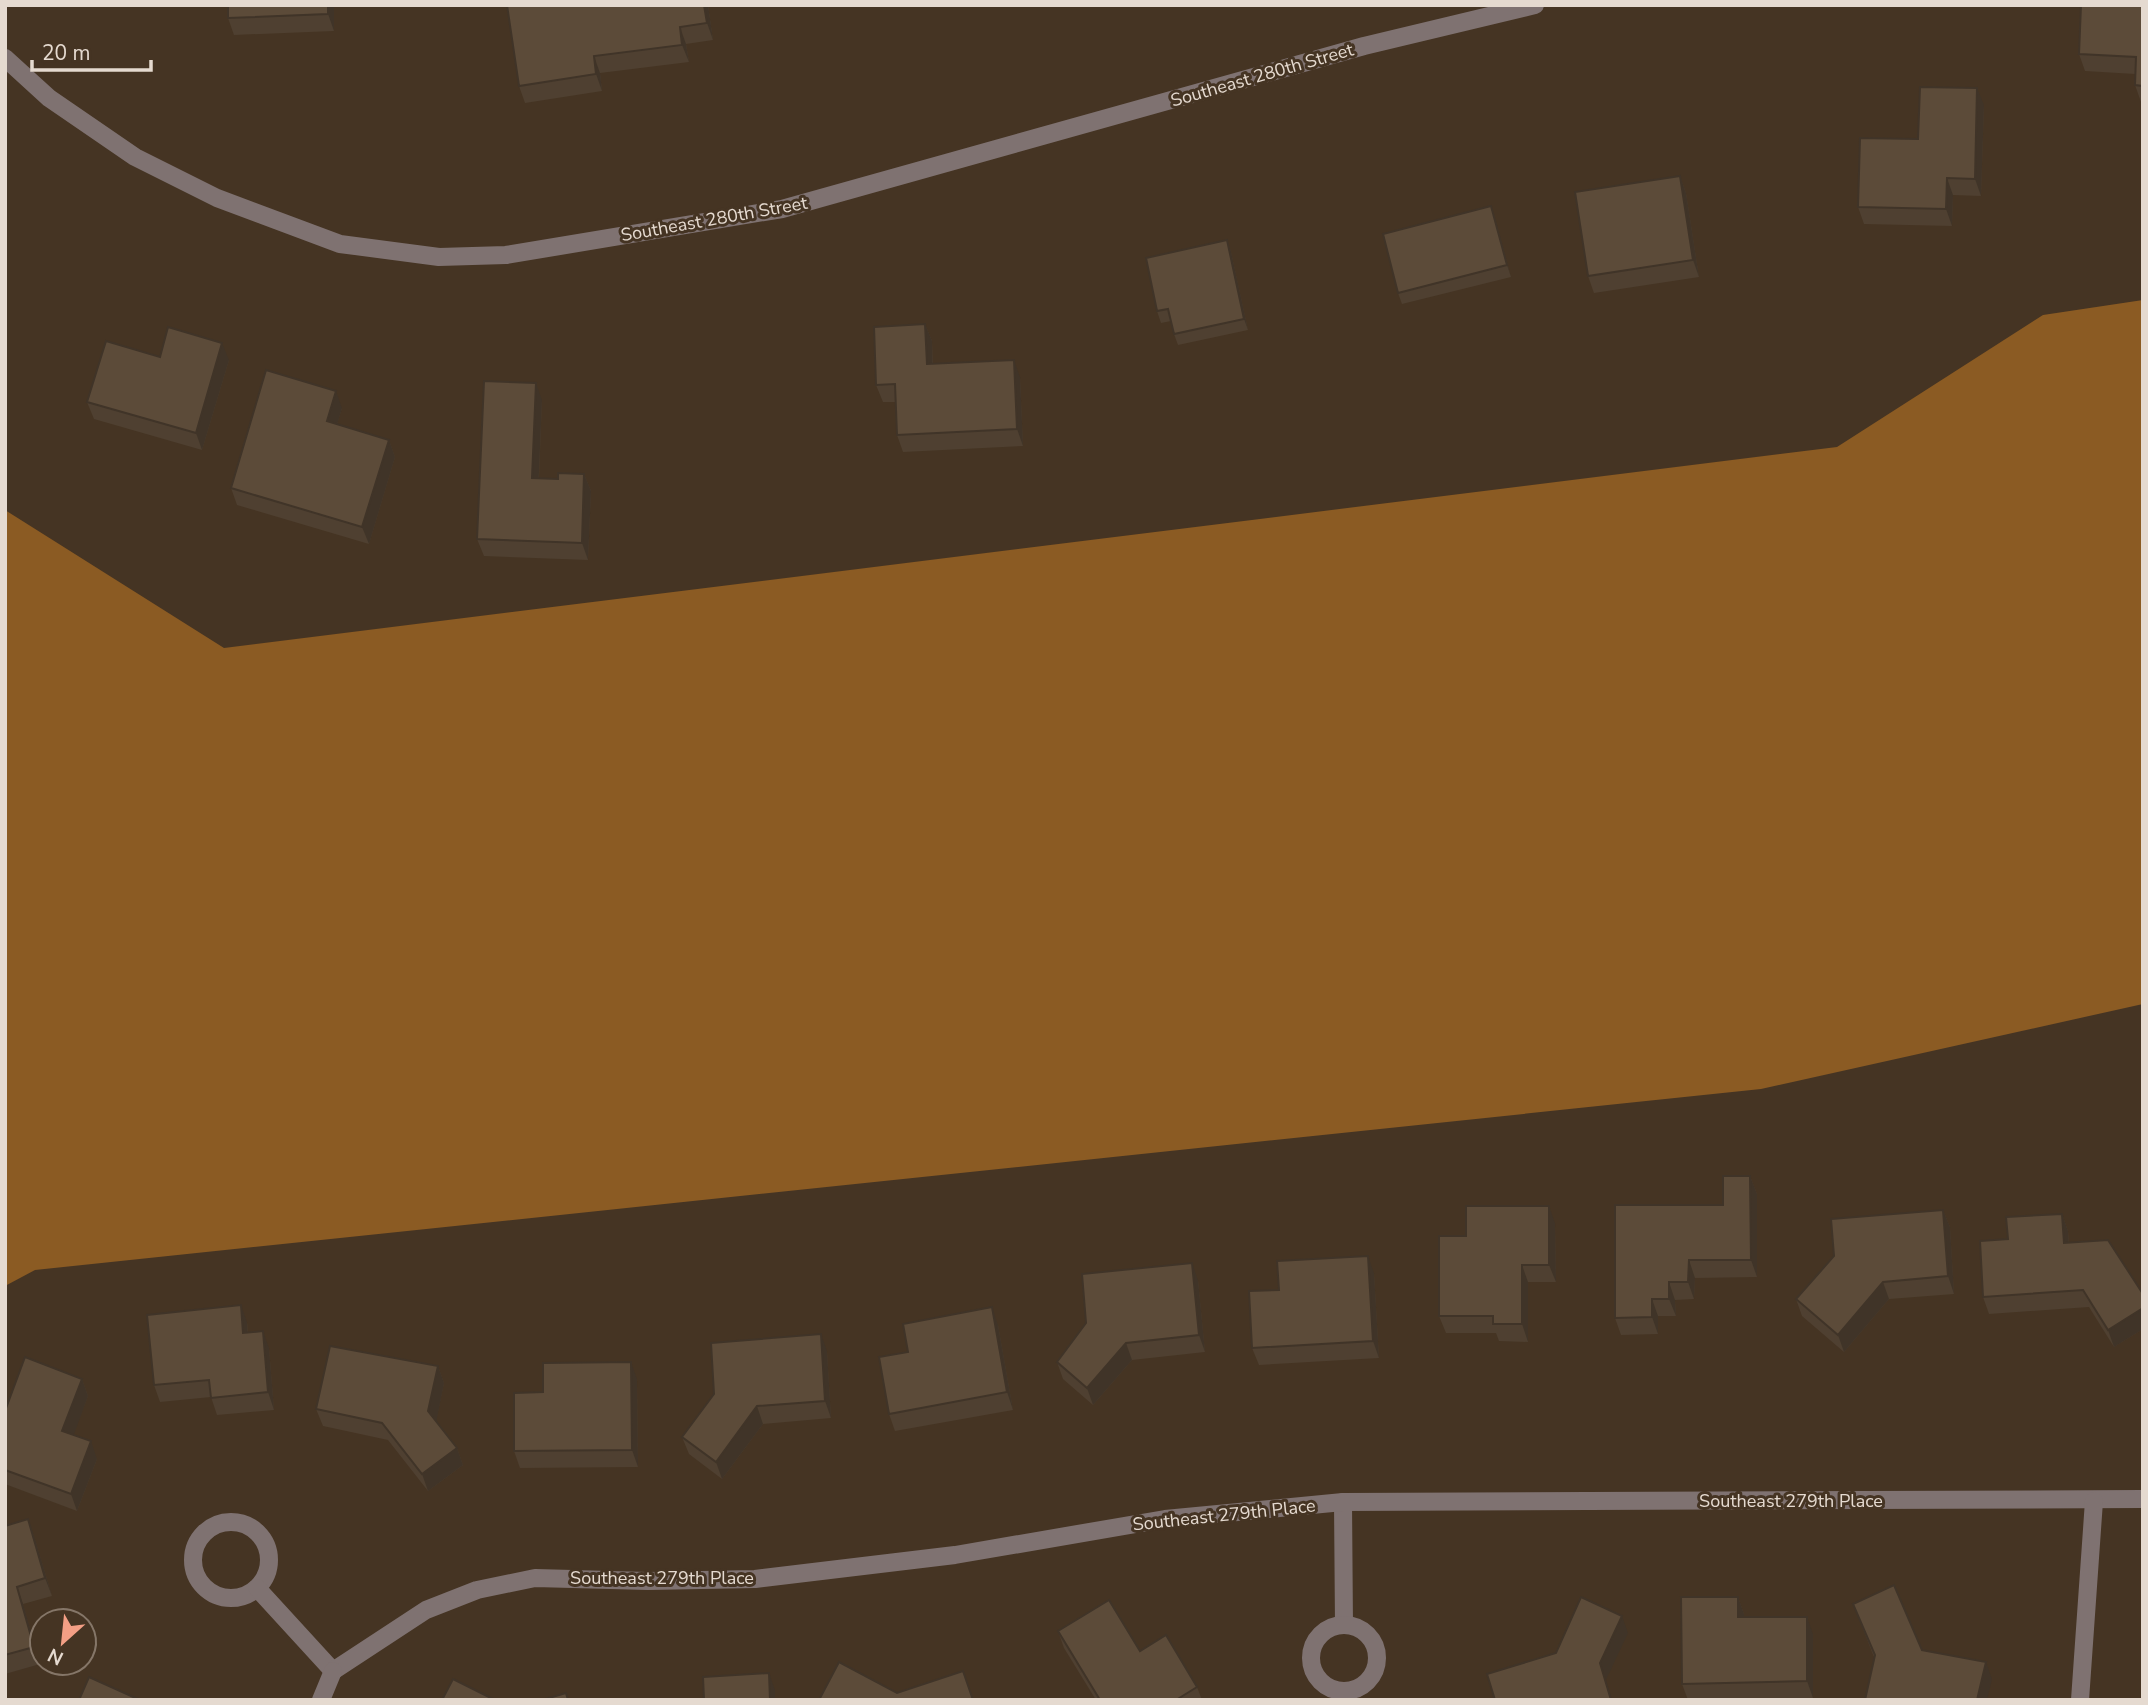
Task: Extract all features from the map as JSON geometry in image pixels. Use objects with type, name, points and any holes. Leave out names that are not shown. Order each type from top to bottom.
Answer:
[{"type":"street","name":"Southeast 280th Street","points":[[5,58],[49,98],[135,157],[217,198],[340,244],[439,257],[506,255],[782,209],[1364,46],[1535,5]]},
{"type":"street","name":"Southeast 279th Place","points":[[333,1671],[426,1610],[477,1590],[535,1578],[648,1581],[755,1579],[955,1555],[1165,1519],[1343,1502],[2143,1499]]},
{"type":"street","points":[[2080,1700],[2094,1501]]},
{"type":"street","points":[[1343,1502],[1343,1625]]},
{"type":"street","points":[[232,1521],[247,1525],[259,1533],[267,1546],[269,1561],[266,1576],[257,1588],[244,1596],[229,1599],[215,1595],[202,1586],[194,1573],[192,1558],[195,1544],[204,1531],[217,1524],[232,1521]]},
{"type":"street","points":[[257,1588],[333,1671],[321,1700]]},
{"type":"shaded area","points":[[2143,300],[2143,1004],[1761,1089],[35,1270],[5,1286],[5,510],[224,648],[1837,447],[2043,315]]},
{"type":"building","points":[[228,5],[328,5],[328,14],[228,18]]},
{"type":"building","points":[[507,5],[704,5],[707,23],[680,27],[682,45],[594,56],[596,74],[519,86]]},
{"type":"building","points":[[2081,5],[2143,6],[2143,86],[2135,85],[2136,57],[2079,54]]},
{"type":"building","points":[[1920,87],[1977,88],[1975,179],[1947,178],[1946,209],[1858,207],[1860,138],[1918,139]]},
{"type":"building","points":[[1680,176],[1693,260],[1588,276],[1575,192]]},
{"type":"building","points":[[1491,206],[1507,265],[1398,293],[1383,234]]},
{"type":"building","points":[[1227,240],[1244,319],[1174,334],[1168,309],[1157,311],[1146,258]]},
{"type":"building","points":[[925,324],[927,364],[1014,360],[1017,429],[897,435],[895,384],[876,385],[874,327]]},
{"type":"building","points":[[168,327],[222,343],[196,433],[87,402],[106,341],[160,357]]},
{"type":"building","points":[[266,370],[336,391],[327,421],[389,440],[362,527],[231,488]]},
{"type":"building","points":[[484,381],[536,383],[532,478],[558,479],[558,473],[584,474],[582,543],[477,539]]},
{"type":"building","points":[[1723,1176],[1750,1176],[1751,1260],[1689,1260],[1688,1282],[1669,1282],[1669,1299],[1652,1299],[1652,1317],[1615,1318],[1615,1205],[1723,1205]]},
{"type":"building","points":[[1466,1206],[1549,1206],[1549,1265],[1522,1265],[1522,1324],[1493,1324],[1493,1316],[1439,1316],[1439,1236],[1466,1236]]},
{"type":"building","points":[[1943,1210],[1948,1276],[1883,1282],[1838,1335],[1796,1299],[1834,1256],[1831,1219]]},
{"type":"building","points":[[2062,1214],[2064,1243],[2108,1240],[2143,1294],[2143,1308],[2108,1330],[2083,1290],[1983,1297],[1980,1241],[2008,1239],[2006,1217]]},
{"type":"building","points":[[1368,1256],[1373,1341],[1252,1348],[1249,1291],[1279,1290],[1277,1261]]},
{"type":"building","points":[[1192,1263],[1199,1335],[1126,1343],[1087,1388],[1057,1362],[1086,1323],[1082,1274]]},
{"type":"building","points":[[241,1305],[243,1333],[263,1331],[268,1392],[211,1398],[209,1380],[154,1385],[147,1315]]},
{"type":"building","points":[[992,1307],[1007,1392],[889,1414],[879,1357],[908,1352],[903,1324]]},
{"type":"building","points":[[821,1334],[825,1401],[757,1406],[716,1462],[682,1437],[714,1394],[711,1343]]},
{"type":"building","points":[[330,1346],[438,1366],[428,1411],[457,1448],[422,1474],[382,1423],[316,1409]]},
{"type":"building","points":[[25,1357],[82,1379],[62,1431],[91,1441],[71,1494],[5,1470],[5,1411]]},
{"type":"building","points":[[631,1362],[632,1450],[514,1451],[514,1393],[543,1392],[543,1363]]},
{"type":"building","points":[[28,1519],[45,1578],[17,1587],[28,1626],[28,1649],[5,1655],[5,1526]]},
{"type":"building","points":[[1894,1585],[1922,1650],[1986,1662],[1977,1700],[1865,1700],[1875,1655],[1853,1604]]},
{"type":"building","points":[[1581,1597],[1622,1616],[1600,1663],[1611,1700],[1495,1700],[1487,1674],[1556,1653]]},
{"type":"building","points":[[1681,1597],[1738,1597],[1738,1617],[1807,1617],[1807,1681],[1682,1684]]},
{"type":"building","points":[[1109,1600],[1140,1651],[1166,1635],[1197,1687],[1176,1700],[1100,1700],[1058,1631]]},
{"type":"building","points":[[839,1662],[897,1693],[963,1671],[973,1700],[819,1700]]},
{"type":"building","points":[[769,1673],[770,1700],[704,1700],[703,1677]]},
{"type":"building","points":[[89,1677],[140,1700],[79,1700]]},
{"type":"building","points":[[453,1679],[495,1700],[442,1700]]},
{"type":"building","points":[[566,1693],[568,1700],[542,1700]]}]
